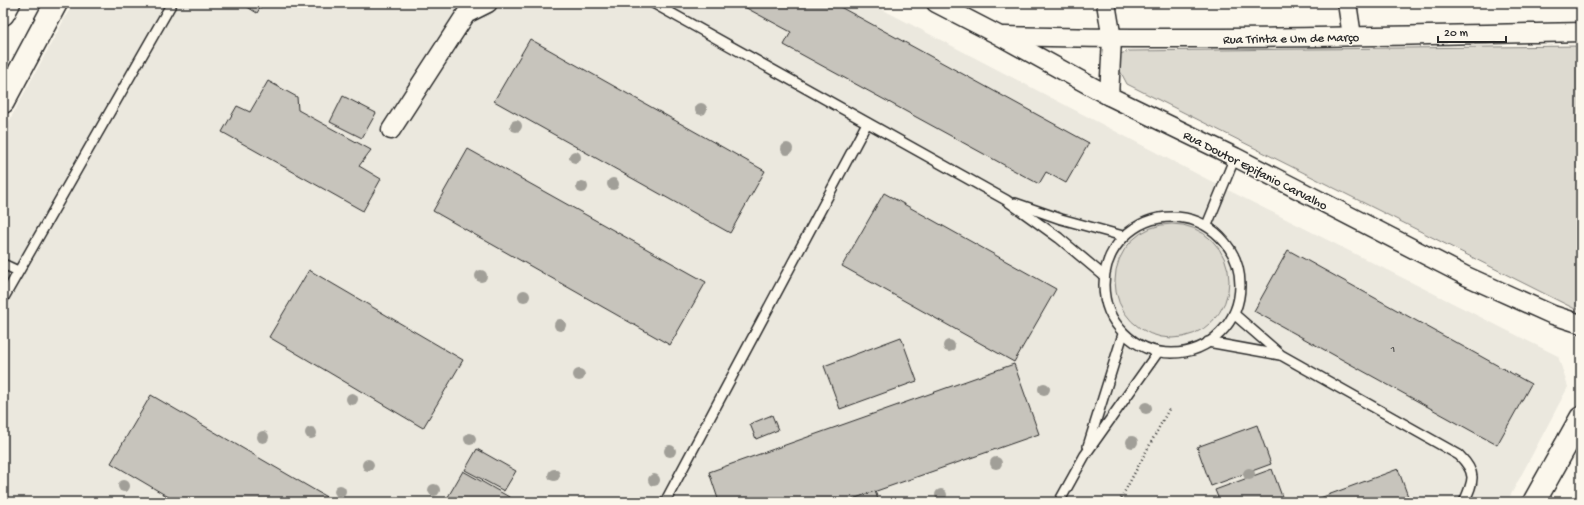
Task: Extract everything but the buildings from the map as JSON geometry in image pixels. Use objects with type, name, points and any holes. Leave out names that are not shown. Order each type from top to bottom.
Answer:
[{"type":"street","points":[[3,14],[9,3]]},
{"type":"street","points":[[3,100],[56,3]]},
{"type":"street","points":[[391,130],[466,14],[488,3]]},
{"type":"street","name":"Rua Doutor Epifanio Carvalho","points":[[936,3],[1000,36],[1109,96],[1235,157],[1466,276],[1553,315],[1581,324]]},
{"type":"street","points":[[1106,3],[1112,39],[1109,96]]},
{"type":"street","points":[[1347,3],[1352,36]]},
{"type":"street","name":"Rua Trinta e Um de Março","points":[[1000,36],[1112,39],[1581,32]]},
{"type":"street","points":[[1534,502],[1581,418]]},
{"type":"lane","points":[[3,299],[172,3]]},
{"type":"lane","points":[[653,3],[1006,200],[1059,238],[1103,275]]},
{"type":"lane","points":[[665,502],[867,123]]},
{"type":"lane","points":[[1207,225],[1235,157]]},
{"type":"lane","points":[[1006,200],[1060,219],[1123,236]]},
{"type":"lane","points":[[1164,216],[1186,217],[1207,225],[1223,238],[1234,255],[1240,274],[1240,295],[1234,314],[1223,330],[1208,342],[1184,352],[1158,352],[1139,345],[1123,334],[1110,317],[1104,296],[1103,275],[1110,254],[1123,236],[1142,223],[1164,216]]},
{"type":"lane","points":[[3,264],[18,271]]},
{"type":"lane","points":[[1234,314],[1281,356],[1459,455],[1471,470],[1473,477],[1464,502]]},
{"type":"lane","points":[[1086,455],[1123,334]]},
{"type":"lane","points":[[1208,342],[1281,356]]},
{"type":"lane","points":[[1059,502],[1086,455],[1158,352]]},
{"type":"path","points":[[1120,502],[1169,409]]},
{"type":"shaded area","points":[[73,3],[870,3],[1224,188],[1558,356],[1568,387],[1507,502],[3,502],[3,132]]},
{"type":"shaded area","points":[[1581,46],[1581,309],[1575,309],[1127,84],[1117,65],[1120,54],[1129,51]]},
{"type":"shaded area","points":[[1172,224],[1183,225],[1194,229],[1212,241],[1224,259],[1228,270],[1228,292],[1224,303],[1212,321],[1194,333],[1183,337],[1172,338],[1161,337],[1150,333],[1132,321],[1120,303],[1116,292],[1115,281],[1116,270],[1120,259],[1132,241],[1150,229],[1161,225]]}]
